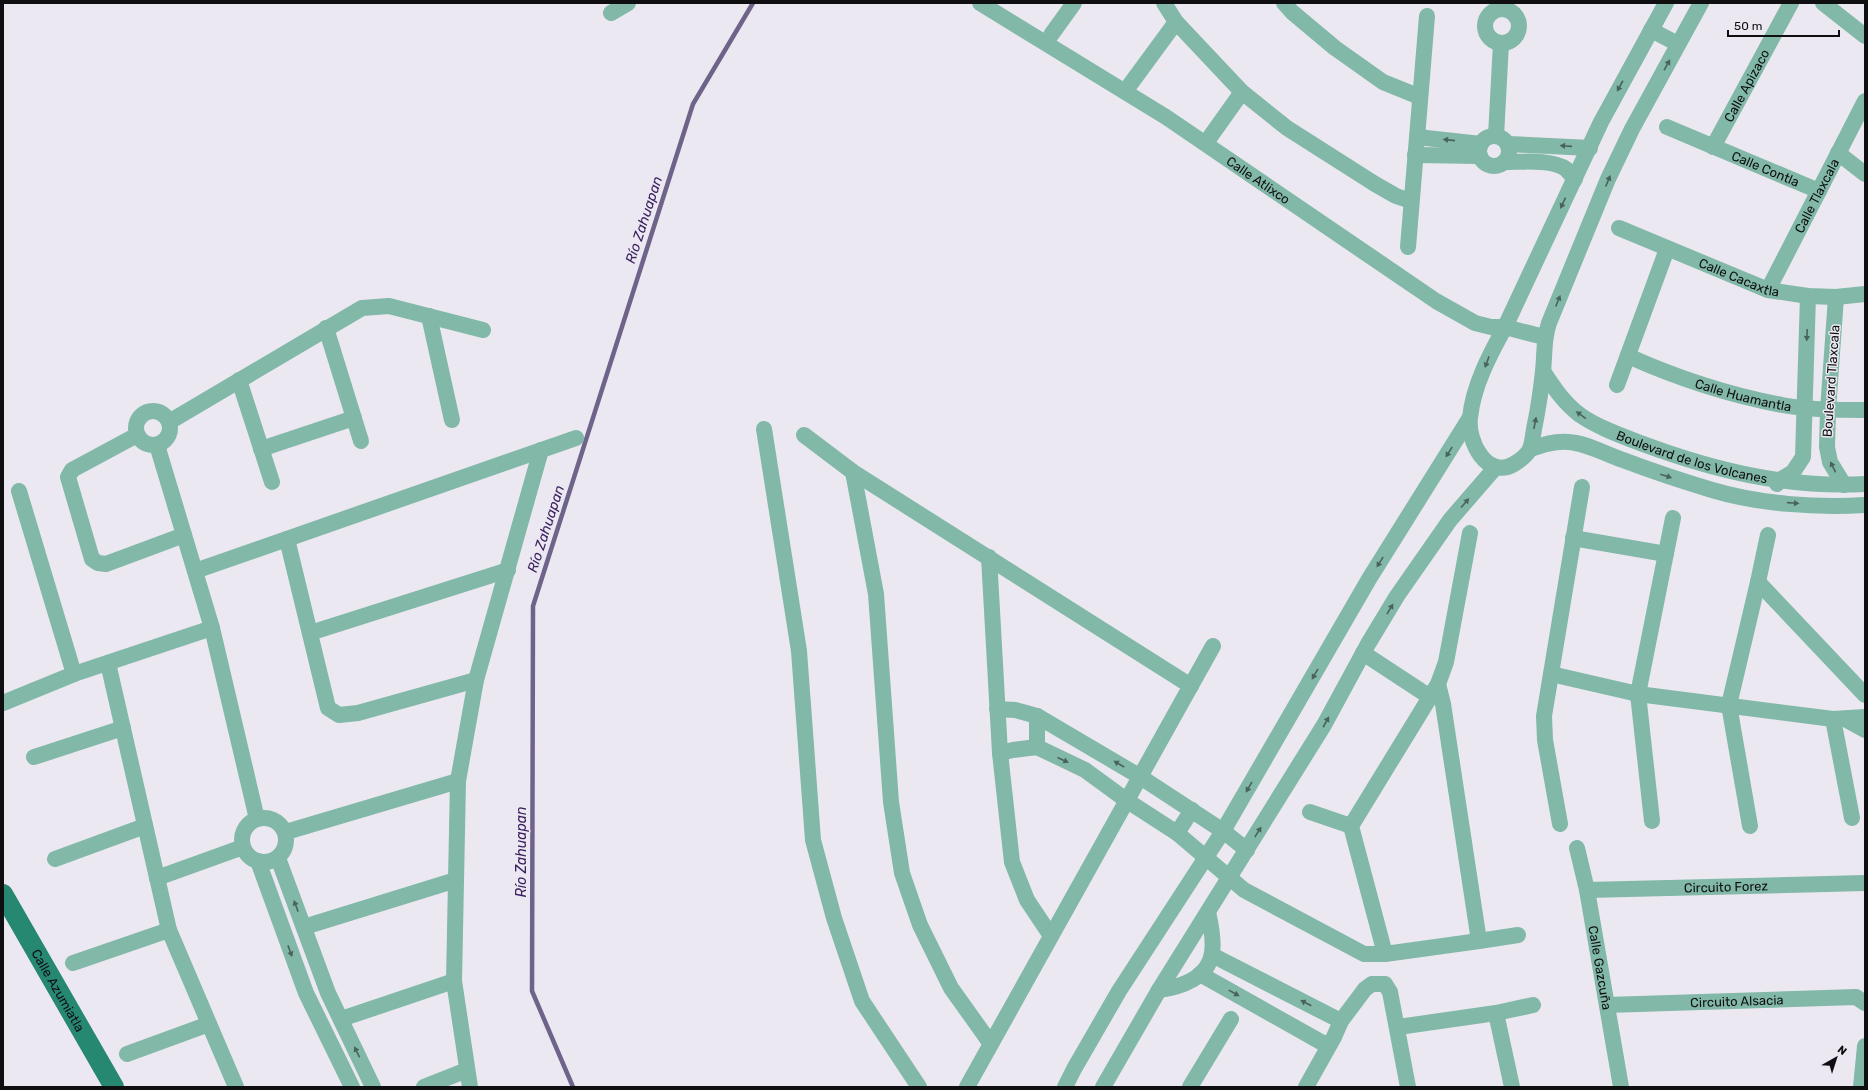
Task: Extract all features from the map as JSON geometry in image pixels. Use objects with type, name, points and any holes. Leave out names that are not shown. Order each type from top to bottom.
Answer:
[{"type":"main road","name":"Calle Azumiatla","points":[[3,894],[114,1087]]},
{"type":"street","points":[[611,13],[628,3]]},
{"type":"street","name":"Calle Atlixco","points":[[980,3],[1166,118],[1436,300],[1475,322],[1491,326],[1505,327],[1544,337]]},
{"type":"street","points":[[1051,35],[1074,3]]},
{"type":"street","points":[[1164,3],[1176,22],[1242,92],[1287,128],[1338,162],[1375,184],[1412,201]]},
{"type":"street","points":[[1066,1087],[1074,1070],[1119,991],[1223,831],[1369,579],[1470,419],[1475,395],[1490,355],[1505,327],[1601,122],[1666,3]]},
{"type":"street","points":[[1470,419],[1476,448],[1485,461],[1495,468],[1507,468],[1519,461],[1530,449],[1543,371],[1544,337],[1608,179],[1632,128],[1701,3]]},
{"type":"street","name":"Calle Apizaco","points":[[1713,147],[1791,3]]},
{"type":"street","points":[[1823,3],[1865,36]]},
{"type":"street","points":[[1291,6],[1335,48],[1383,82],[1420,97]]},
{"type":"street","points":[[1504,6],[1517,18],[1519,28],[1518,33],[1511,41],[1501,43],[1496,42],[1488,35],[1486,25],[1490,15],[1504,6]]},
{"type":"street","points":[[1408,247],[1427,16]]},
{"type":"street","points":[[1129,86],[1176,22]]},
{"type":"street","points":[[1651,30],[1678,44]]},
{"type":"street","points":[[1501,43],[1502,140],[1509,153],[1506,162]]},
{"type":"street","points":[[1210,137],[1242,92]]},
{"type":"street","name":"Calle Tlaxcala","points":[[1768,290],[1865,101]]},
{"type":"street","name":"Calle Contla","points":[[1667,127],[1819,191]]},
{"type":"street","points":[[1417,137],[1480,150]]},
{"type":"street","points":[[1480,150],[1487,138],[1590,148]]},
{"type":"street","points":[[1480,150],[1485,163],[1493,167],[1506,162],[1543,162],[1560,166],[1575,179]]},
{"type":"street","points":[[1415,155],[1480,150]]},
{"type":"street","points":[[1838,153],[1865,174]]},
{"type":"street","name":"Calle Cacaxtla","points":[[1619,228],[1768,290],[1808,296],[1836,297],[1865,294]]},
{"type":"street","points":[[1617,385],[1667,249]]},
{"type":"street","name":"Boulevard Tlaxcala","points":[[1778,481],[1793,472],[1803,457],[1803,408],[1808,296]]},
{"type":"street","name":"Boulevard Tlaxcala","points":[[1836,297],[1828,410],[1827,447],[1830,462],[1844,485]]},
{"type":"street","points":[[169,422],[362,308],[389,306],[483,330]]},
{"type":"street","points":[[429,316],[452,420]]},
{"type":"street","points":[[326,328],[361,441]]},
{"type":"street","name":"Calle Huamantla","points":[[1628,356],[1696,384],[1783,406],[1828,410],[1865,410]]},
{"type":"street","name":"Boulevard de los Volcanes","points":[[1543,371],[1554,388],[1566,402],[1581,415],[1597,425],[1652,447],[1714,468],[1778,481],[1844,485],[1865,484]]},
{"type":"street","points":[[239,380],[272,482]]},
{"type":"street","points":[[155,411],[161,413],[169,422],[170,427],[167,438],[157,445],[145,444],[137,435],[137,423],[144,414],[155,411]]},
{"type":"street","points":[[261,449],[354,418]]},
{"type":"street","points":[[1588,446],[1597,425]]},
{"type":"street","points":[[764,429],[799,651],[813,840],[834,918],[862,1001],[919,1087]]},
{"type":"street","points":[[137,435],[72,470],[68,477],[92,559],[98,563],[106,564],[184,535]]},
{"type":"street","points":[[804,436],[853,472],[1191,686]]},
{"type":"street","points":[[195,571],[576,438]]},
{"type":"street","name":"Boulevard de los Volcanes","points":[[1530,449],[1549,443],[1562,442],[1588,446],[1644,468],[1713,491],[1771,502],[1839,507],[1865,505]]},
{"type":"street","points":[[157,445],[212,628],[257,819]]},
{"type":"street","points":[[1644,468],[1652,447]]},
{"type":"street","points":[[470,1087],[454,980],[458,781],[476,680],[542,450]]},
{"type":"street","points":[[1103,1087],[1159,990],[1324,725],[1363,653],[1397,596],[1450,520],[1495,468]]},
{"type":"street","points":[[853,472],[876,594],[890,802],[902,873],[920,925],[951,988],[991,1044]]},
{"type":"street","points":[[1771,502],[1778,481]]},
{"type":"street","points":[[1560,824],[1545,740],[1544,716],[1582,487]]},
{"type":"street","points":[[19,491],[74,674]]},
{"type":"street","points":[[1652,821],[1638,694],[1673,518]]},
{"type":"street","points":[[1385,954],[1351,826],[1434,690],[1446,662],[1470,533]]},
{"type":"street","points":[[1750,826],[1729,705],[1768,536]]},
{"type":"street","points":[[1573,538],[1666,554]]},
{"type":"street","points":[[287,539],[328,708],[339,714],[358,713],[476,680]]},
{"type":"street","points":[[989,557],[1000,753],[1012,862],[1027,900],[1052,936]]},
{"type":"street","points":[[310,633],[508,570]]},
{"type":"street","points":[[1551,674],[1638,694],[1863,723],[1865,696],[1758,582]]},
{"type":"street","points":[[3,703],[74,674],[212,628]]},
{"type":"street","points":[[967,1087],[1052,936],[1139,776],[1213,646]]},
{"type":"street","points":[[1363,653],[1434,690],[1443,704],[1479,941]]},
{"type":"street","points":[[108,663],[169,930],[236,1087]]},
{"type":"street","points":[[997,709],[1020,711],[1037,716],[1139,776],[1223,831],[1247,850]]},
{"type":"street","points":[[1037,716],[1037,747]]},
{"type":"street","points":[[1839,719],[1852,818]]},
{"type":"street","points":[[34,757],[123,728]]},
{"type":"street","points":[[1000,753],[1037,747],[1085,770],[1126,800],[1176,833],[1244,890],[1260,900],[1364,954],[1385,954],[1518,935]]},
{"type":"street","points":[[1085,770],[1090,747]]},
{"type":"street","points":[[286,832],[458,781]]},
{"type":"street","points":[[1176,833],[1192,810]]},
{"type":"street","points":[[1310,812],[1351,826]]},
{"type":"street","points":[[264,817],[277,822],[286,832],[286,846],[278,858],[265,862],[258,861],[252,858],[243,847],[243,833],[246,827],[257,819],[264,817]]},
{"type":"street","points":[[56,859],[146,826]]},
{"type":"street","points":[[158,878],[243,847]]},
{"type":"street","name":"Calle Gazcuña","points":[[1577,848],[1587,890],[1606,1005],[1622,1087]]},
{"type":"street","points":[[278,858],[328,993],[373,1087]]},
{"type":"street","points":[[258,861],[306,993],[352,1087]]},
{"type":"street","points":[[304,927],[456,880]]},
{"type":"street","name":"Circuito Forez","points":[[1587,890],[1865,883]]},
{"type":"street","points":[[1159,990],[1186,985],[1200,974],[1212,955],[1213,945],[1208,912]]},
{"type":"street","points":[[73,962],[169,930]]},
{"type":"street","points":[[1212,955],[1341,1021]]},
{"type":"street","points":[[1200,974],[1328,1046]]},
{"type":"street","points":[[341,1019],[454,980]]},
{"type":"street","points":[[1306,1087],[1328,1046],[1334,1038],[1341,1021],[1365,989],[1372,984],[1385,984],[1390,992],[1408,1087]]},
{"type":"street","points":[[306,993],[328,993]]},
{"type":"street","name":"Circuito Alsacia","points":[[1606,1005],[1856,997],[1865,1003]]},
{"type":"street","points":[[1398,1028],[1496,1014],[1533,1005]]},
{"type":"street","points":[[1496,1014],[1512,1087]]},
{"type":"street","points":[[1190,1087],[1231,1019]]},
{"type":"street","points":[[127,1054],[209,1024]]},
{"type":"street","points":[[1862,1087],[1865,1046]]},
{"type":"street","points":[[424,1087],[467,1070]]},
{"type":"waterway","name":"Río Zahuapan","points":[[573,1087],[532,991],[533,606],[693,104],[753,3]]}]
